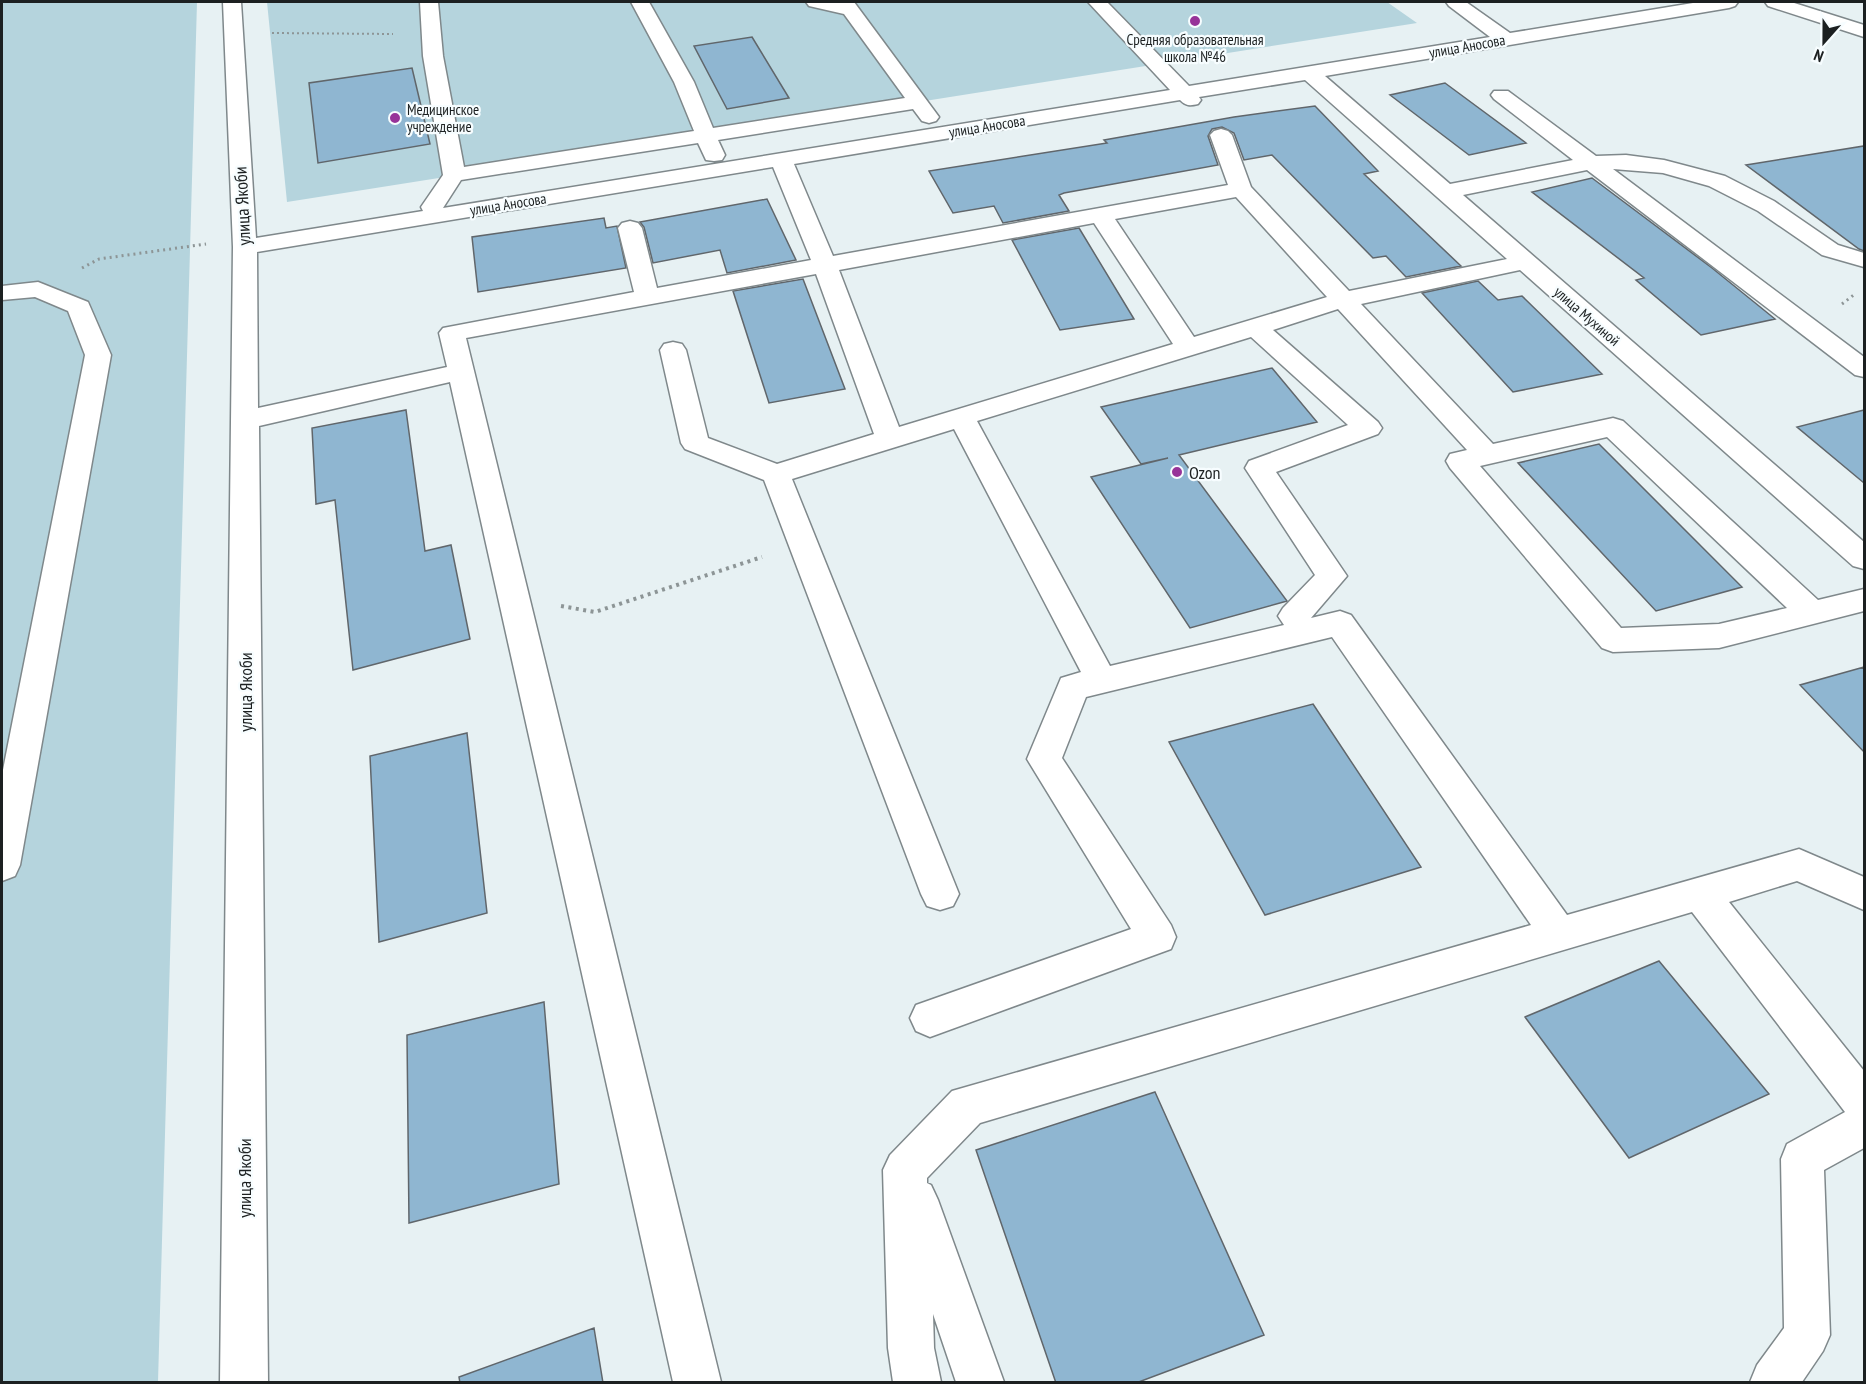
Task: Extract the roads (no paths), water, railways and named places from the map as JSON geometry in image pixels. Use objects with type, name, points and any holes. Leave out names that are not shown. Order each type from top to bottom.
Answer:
[{"type":"street","name":"улица Якоби","points":[[232,2],[230,245],[245,420],[244,1383]]},
{"type":"street","points":[[429,2],[433,56],[454,175],[432,207]]},
{"type":"street","points":[[640,2],[684,82],[717,162]]},
{"type":"street","points":[[815,2],[847,5],[940,133]]},
{"type":"street","points":[[1097,2],[1187,97]]},
{"type":"street","points":[[1455,2],[1506,39]]},
{"type":"street","name":"улица Аносова","points":[[230,245],[940,133],[1187,97],[1309,73],[1729,2]]},
{"type":"street","points":[[1774,2],[1864,32]]},
{"type":"street","name":"улица Мухиной","points":[[1309,73],[1864,558]]},
{"type":"street","points":[[1501,95],[1864,369]]},
{"type":"street","points":[[454,175],[918,102]]},
{"type":"street","points":[[1221,135],[1241,189],[1486,455]]},
{"type":"street","points":[[781,159],[825,265],[890,439]]},
{"type":"street","points":[[1445,192],[1590,163],[1626,162],[1664,167],[1717,181],[1766,206],[1830,250],[1856,257]]},
{"type":"street","points":[[697,1383],[452,333],[1241,189]]},
{"type":"street","points":[[1101,214],[1188,348]]},
{"type":"street","points":[[630,228],[647,297]]},
{"type":"street","points":[[673,350],[695,443],[776,474],[1343,300],[1526,262]]},
{"type":"street","points":[[2,293],[38,289],[79,308],[98,355],[2,866]]},
{"type":"street","points":[[1254,327],[1368,428],[1258,468],[1332,576],[1294,616]]},
{"type":"street","points":[[245,420],[461,372]]},
{"type":"street","points":[[961,417],[1101,680]]},
{"type":"street","points":[[1812,613],[1613,427],[1460,461],[1613,640],[1719,636],[1812,613],[1864,600]]},
{"type":"street","points":[[776,474],[940,894]]},
{"type":"street","points":[[930,1018],[1157,937],[1044,759],[1073,687],[1340,623],[1558,935]]},
{"type":"street","points":[[916,1383],[912,1348],[905,1170],[967,1106],[1799,865],[1864,894]]},
{"type":"street","points":[[1700,894],[1864,1103]]},
{"type":"street","points":[[1774,1383],[1807,1335],[1802,1159],[1864,1125]]},
{"type":"street","points":[[905,1170],[980,1383]]},
{"type":"place","name":"Средняя образовательная школа №46","points":[[1195,21]]},
{"type":"place","name":"Медицинское учреждение","points":[[395,118]]},
{"type":"place","name":"Ozon","points":[[1177,472]]}]
